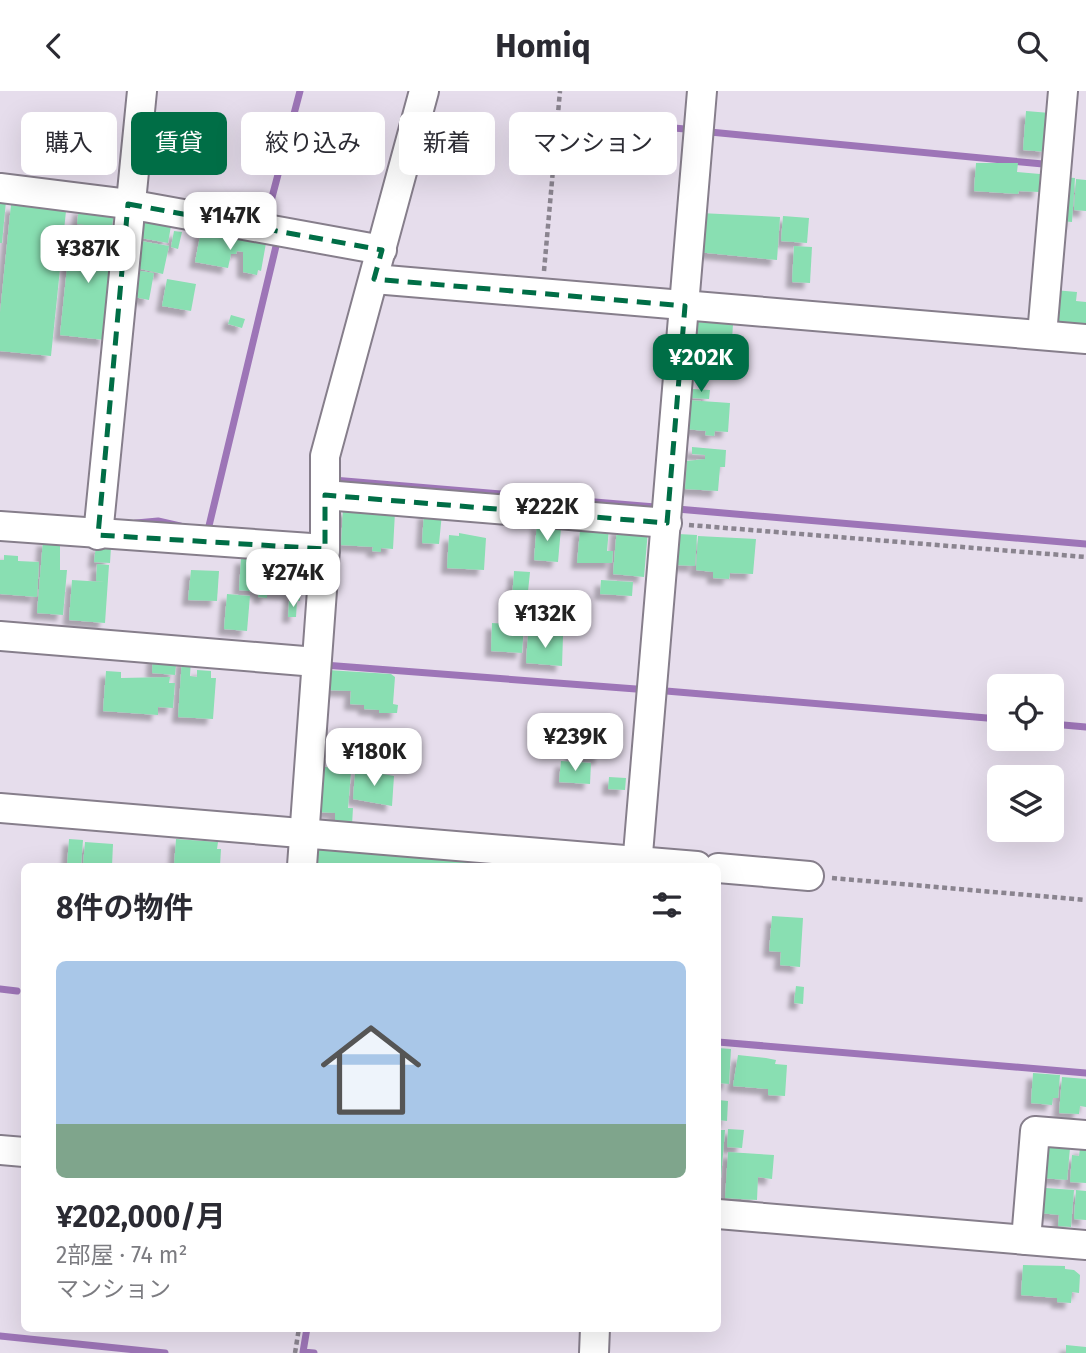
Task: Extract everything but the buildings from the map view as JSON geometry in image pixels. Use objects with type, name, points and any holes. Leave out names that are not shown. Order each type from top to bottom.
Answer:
[{"type":"street","points":[[98,535],[128,204],[142,91]]},
{"type":"street","points":[[302,863],[325,549],[325,456],[424,91]]},
{"type":"street","points":[[637,863],[702,91]]},
{"type":"street","points":[[1042,335],[1063,91]]},
{"type":"street","points":[[0,188],[128,204],[382,250]]},
{"type":"street","points":[[374,279],[1086,339]]},
{"type":"street","points":[[325,495],[667,523]]},
{"type":"street","points":[[0,526],[325,549]]},
{"type":"street","points":[[0,636],[316,662]]},
{"type":"street","points":[[0,809],[306,832],[627,863]]},
{"type":"street","points":[[721,868],[809,876]]},
{"type":"street","points":[[1026,1240],[1035,1131],[1086,1135]]},
{"type":"street","points":[[0,1150],[21,1152]]},
{"type":"street","points":[[721,1214],[1086,1245]]},
{"type":"street","points":[[593,1353],[595,1332]]},
{"type":"path","points":[[542,294],[560,91]]},
{"type":"path","points":[[667,523],[1086,557]]},
{"type":"path","points":[[809,876],[1086,900]]},
{"type":"path","points":[[295,1353],[298,1332]]},
{"type":"highlighted area","points":[[128,204],[382,250],[374,279],[685,306],[667,523],[325,495],[325,549],[98,535]]},
{"type":"waterway","points":[[266,220],[300,91]]},
{"type":"waterway","points":[[710,126],[710,132],[1043,164]]},
{"type":"waterway","points":[[677,128],[685,129]]},
{"type":"waterway","points":[[208,530],[277,242]]},
{"type":"waterway","points":[[333,480],[655,507]]},
{"type":"waterway","points":[[677,509],[1086,544]]},
{"type":"waterway","points":[[136,523],[158,521],[180,526]]},
{"type":"waterway","points":[[324,665],[636,689]]},
{"type":"waterway","points":[[666,691],[987,718]]},
{"type":"waterway","points":[[1064,725],[1086,727]]},
{"type":"waterway","points":[[0,989],[17,991]]},
{"type":"waterway","points":[[721,1042],[1086,1073]]},
{"type":"waterway","points":[[306,1332],[303,1352],[314,1353]]},
{"type":"waterway","points":[[0,1336],[165,1353]]}]
